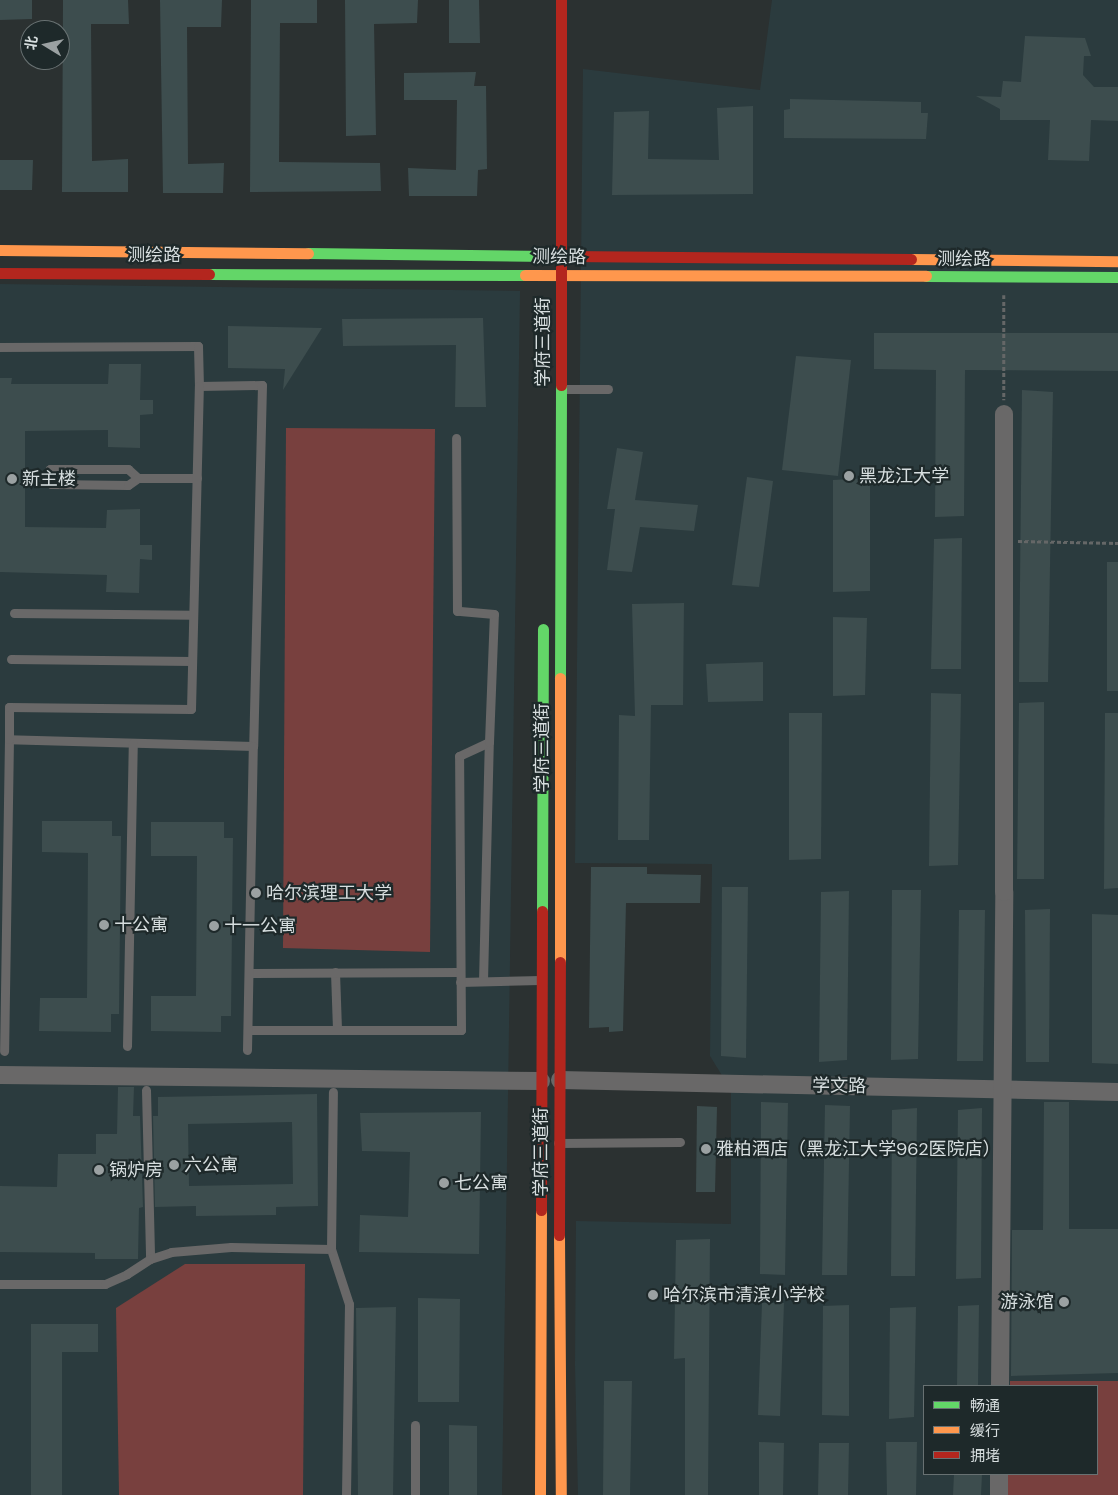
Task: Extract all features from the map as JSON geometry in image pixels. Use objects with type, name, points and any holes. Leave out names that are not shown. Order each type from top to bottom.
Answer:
[{"type":"main road","name":"学府三道街","points":[[560,1495],[558,1143],[560,1080],[561,0]]},
{"type":"main road","name":"测绘路","points":[[0,250],[545,252],[560,257],[1118,260]]},
{"type":"main road","name":"学府三道街","points":[[545,252],[545,278]]},
{"type":"main road","name":"测绘路","points":[[0,272],[545,278],[561,274],[1118,277]]},
{"type":"main road","name":"学府三道街","points":[[540,1495],[543,622]]},
{"type":"street","points":[[1000,1385],[1003,1090],[1004,414]]},
{"type":"street","points":[[0,1075],[541,1081]]},
{"type":"street","name":"学文路","points":[[560,1080],[1118,1092]]},
{"type":"street","points":[[999,1475],[999,1495]]},
{"type":"lane","points":[[0,347],[198,346],[199,386],[191,709],[9,707],[4,1051]]},
{"type":"lane","points":[[199,386],[262,384],[248,1050]]},
{"type":"lane","points":[[560,389],[608,389]]},
{"type":"lane","points":[[456,438],[457,611],[494,614],[483,981]]},
{"type":"lane","points":[[138,478],[128,469],[50,469],[51,484],[128,485],[138,478],[196,478]]},
{"type":"lane","points":[[14,612],[193,615]]},
{"type":"lane","points":[[11,659],[192,661]]},
{"type":"lane","points":[[9,739],[253,746]]},
{"type":"lane","points":[[248,1030],[461,1030],[459,756],[489,742]]},
{"type":"lane","points":[[127,1046],[133,743]]},
{"type":"lane","points":[[335,972],[337,1030]]},
{"type":"lane","points":[[249,973],[460,972]]},
{"type":"lane","points":[[460,982],[541,980]]},
{"type":"lane","points":[[146,1090],[150,1259]]},
{"type":"lane","points":[[333,1092],[331,1249],[349,1304],[346,1495]]},
{"type":"lane","points":[[558,1143],[680,1142]]},
{"type":"lane","points":[[0,1284],[105,1284],[127,1274],[150,1259],[171,1252],[231,1247],[331,1249]]},
{"type":"lane","points":[[415,1425],[416,1495]]},
{"type":"path","points":[[1004,277],[1004,414]]},
{"type":"path","points":[[1004,541],[1118,543]]},
{"type":"shaded area","name":"黑龙江大学","points":[[772,0],[1118,0],[1118,1495],[578,1495],[575,1365],[576,1221],[731,1224],[731,1090],[710,1056],[712,864],[575,863],[583,69],[760,90]]},
{"type":"shaded area","name":"哈尔滨理工大学","points":[[0,284],[520,291],[502,1495],[0,1495]]},
{"type":"shaded area","points":[[286,428],[435,429],[430,952],[283,948]]},
{"type":"shaded area","points":[[185,1264],[305,1264],[303,1495],[119,1495],[116,1308]]},
{"type":"shaded area","points":[[1010,1381],[1118,1381],[1118,1495],[1008,1495],[1008,1475],[1098,1475],[1098,1385],[1010,1385]]},
{"type":"building","points":[[0,0],[32,0],[32,19],[0,20]]},
{"type":"building","points":[[63,0],[128,0],[129,24],[91,24],[92,161],[128,159],[128,192],[62,192],[63,70],[70,70],[70,20],[63,20]]},
{"type":"building","points":[[160,0],[222,0],[221,27],[187,27],[188,164],[224,163],[223,193],[163,193]]},
{"type":"building","points":[[251,0],[317,0],[317,23],[280,23],[279,162],[380,163],[381,191],[250,192]]},
{"type":"building","points":[[345,0],[418,0],[417,23],[374,24],[376,135],[346,136]]},
{"type":"building","points":[[449,0],[479,0],[480,43],[449,43]]},
{"type":"building","points":[[1025,36],[1085,38],[1091,56],[1084,56],[1083,75],[1094,87],[1118,87],[1118,121],[1091,120],[1089,161],[1048,160],[1050,120],[1000,120],[1000,109],[976,96],[1001,97],[1003,81],[1021,82]]},
{"type":"building","points":[[476,72],[474,86],[486,86],[487,169],[478,170],[477,196],[409,196],[408,168],[456,170],[457,100],[404,100],[404,73]]},
{"type":"building","points":[[790,99],[921,102],[921,113],[928,113],[926,139],[784,138],[784,110],[790,109]]},
{"type":"building","points":[[753,106],[753,194],[612,195],[614,112],[649,111],[648,159],[719,160],[717,108]]},
{"type":"building","points":[[0,160],[33,160],[32,190],[0,190]]},
{"type":"building","points":[[483,318],[486,407],[455,407],[456,345],[343,346],[342,319]]},
{"type":"building","points":[[228,326],[322,328],[283,390],[285,369],[228,368]]},
{"type":"building","points":[[874,333],[1118,333],[1118,371],[965,370],[964,516],[935,517],[936,370],[874,369]]},
{"type":"building","points":[[796,356],[851,360],[838,476],[782,470]]},
{"type":"building","name":"新主楼","points":[[109,364],[141,364],[140,400],[153,400],[153,414],[140,415],[140,448],[108,447],[108,430],[25,431],[25,527],[106,528],[107,510],[140,509],[140,545],[152,545],[152,560],[140,559],[139,593],[106,592],[107,575],[0,572],[0,378],[12,378],[11,384],[108,384]]},
{"type":"building","points":[[1022,390],[1053,392],[1048,682],[1019,682]]},
{"type":"building","points":[[617,448],[643,452],[635,500],[698,505],[694,531],[640,527],[632,572],[607,570],[615,509],[607,509]]},
{"type":"building","points":[[747,477],[773,481],[759,587],[732,585]]},
{"type":"building","points":[[870,478],[870,591],[833,592],[833,480]]},
{"type":"building","points":[[962,538],[961,669],[931,669],[934,539]]},
{"type":"building","points":[[1107,562],[1118,562],[1118,691],[1107,691]]},
{"type":"building","points":[[684,603],[683,705],[651,705],[649,840],[618,840],[619,715],[635,716],[632,604]]},
{"type":"building","points":[[833,617],[867,618],[865,695],[833,696]]},
{"type":"building","points":[[763,662],[763,701],[708,702],[706,664]]},
{"type":"building","points":[[931,693],[961,694],[958,865],[929,866]]},
{"type":"building","points":[[1044,702],[1044,879],[1017,879],[1019,703]]},
{"type":"building","points":[[789,713],[822,713],[821,859],[789,860]]},
{"type":"building","points":[[1105,713],[1118,713],[1118,888],[1104,889]]},
{"type":"building","name":"十公寓","points":[[42,821],[112,821],[112,836],[121,836],[119,1014],[111,1014],[111,1032],[39,1031],[40,998],[87,998],[88,853],[42,852]]},
{"type":"building","name":"十一公寓","points":[[151,822],[224,822],[224,838],[233,838],[231,1016],[221,1016],[221,1032],[151,1031],[151,996],[196,996],[197,856],[151,856]]},
{"type":"building","points":[[591,867],[647,867],[647,874],[701,875],[700,903],[626,903],[623,1031],[609,1032],[609,1027],[589,1028]]},
{"type":"building","points":[[722,887],[748,887],[746,1058],[721,1056]]},
{"type":"building","points":[[892,890],[921,890],[918,1059],[891,1060]]},
{"type":"building","points":[[849,891],[847,1060],[819,1062],[821,892]]},
{"type":"building","points":[[1050,909],[1049,1062],[1026,1062],[1025,910]]},
{"type":"building","points":[[959,910],[985,910],[983,1061],[957,1061]]},
{"type":"building","points":[[1092,914],[1118,915],[1118,1064],[1092,1063]]},
{"type":"building","name":"锅炉房","points":[[118,1087],[134,1087],[133,1116],[140,1116],[143,1207],[139,1208],[138,1259],[95,1259],[95,1253],[0,1252],[0,1186],[57,1187],[58,1154],[96,1154],[96,1134],[117,1134]]},
{"type":"building","name":"六公寓","points":[[317,1094],[318,1206],[276,1207],[276,1215],[196,1216],[196,1206],[155,1207],[153,1116],[158,1116],[158,1097]],"holes":[[[292,1122],[293,1184],[189,1186],[188,1124]]]},
{"type":"building","points":[[761,1102],[788,1103],[785,1275],[760,1274]]},
{"type":"building","name":"游泳馆","points":[[1044,1102],[1069,1102],[1069,1229],[1118,1229],[1118,1373],[1011,1376],[1012,1230],[1043,1230]]},
{"type":"building","points":[[825,1105],[850,1106],[847,1275],[822,1275]]},
{"type":"building","name":"雅柏酒店（黑龙江大学962医院店）","points":[[697,1106],[717,1107],[715,1192],[696,1192]]},
{"type":"building","points":[[917,1108],[915,1276],[891,1276],[892,1110]]},
{"type":"building","points":[[982,1108],[981,1278],[956,1279],[958,1110]]},
{"type":"building","name":"七公寓","points":[[481,1112],[479,1254],[359,1252],[360,1215],[408,1217],[410,1152],[362,1151],[360,1113]]},
{"type":"building","points":[[710,1239],[708,1495],[685,1495],[685,1358],[674,1359],[676,1240]]},
{"type":"building","points":[[418,1298],[460,1299],[459,1402],[418,1402]]},
{"type":"building","points":[[762,1303],[784,1303],[780,1416],[758,1415]]},
{"type":"building","points":[[849,1305],[849,1416],[822,1415],[823,1306]]},
{"type":"building","points":[[979,1305],[978,1385],[957,1385],[958,1306]]},
{"type":"building","points":[[396,1307],[393,1495],[358,1495],[356,1308]]},
{"type":"building","points":[[916,1307],[914,1417],[889,1419],[890,1308]]},
{"type":"building","points":[[31,1324],[98,1324],[98,1352],[62,1352],[62,1495],[31,1495]]},
{"type":"building","points":[[604,1381],[632,1381],[630,1495],[603,1495]]},
{"type":"building","points":[[449,1425],[477,1426],[477,1495],[449,1495]]},
{"type":"building","points":[[759,1442],[784,1443],[783,1495],[759,1495]]},
{"type":"building","points":[[886,1442],[917,1442],[916,1495],[887,1495]]},
{"type":"building","points":[[819,1443],[849,1443],[848,1495],[818,1495]]},
{"type":"building","points":[[954,1475],[982,1475],[981,1495],[953,1495]]},
{"type":"traffic: fast","points":[[308,253],[568,256]]},
{"type":"traffic: fast","points":[[209,274],[525,275]]},
{"type":"traffic: fast","points":[[926,276],[1118,277]]},
{"type":"traffic: fast","points":[[560,678],[561,385]]},
{"type":"traffic: fast","points":[[542,911],[543,629]]},
{"type":"traffic: slow","points":[[0,250],[308,253]]},
{"type":"traffic: slow","points":[[911,259],[1118,261]]},
{"type":"traffic: slow","points":[[525,275],[926,276]]},
{"type":"traffic: slow","points":[[560,678],[560,962]]},
{"type":"traffic: slow","points":[[540,1495],[541,1210]]},
{"type":"traffic: slow","points":[[559,1235],[561,1495]]},
{"type":"traffic: jam","points":[[561,0],[561,385]]},
{"type":"traffic: jam","points":[[568,256],[911,259]]},
{"type":"traffic: jam","points":[[0,273],[209,274]]},
{"type":"traffic: jam","points":[[541,1210],[542,911]]},
{"type":"traffic: jam","points":[[559,1235],[560,962]]},
{"type":"place","name":"黑龙江大学","points":[[849,476]]},
{"type":"place","name":"新主楼","points":[[12,479]]},
{"type":"place","name":"哈尔滨理工大学","points":[[256,893]]},
{"type":"place","name":"十公寓","points":[[104,925]]},
{"type":"place","name":"十一公寓","points":[[214,926]]},
{"type":"place","name":"雅柏酒店（黑龙江大学962医院店）","points":[[706,1149]]},
{"type":"place","name":"六公寓","points":[[174,1165]]},
{"type":"place","name":"锅炉房","points":[[99,1170]]},
{"type":"place","name":"七公寓","points":[[444,1183]]},
{"type":"place","name":"哈尔滨市清滨小学校","points":[[653,1295]]},
{"type":"place","name":"游泳馆","points":[[1064,1302]]}]
